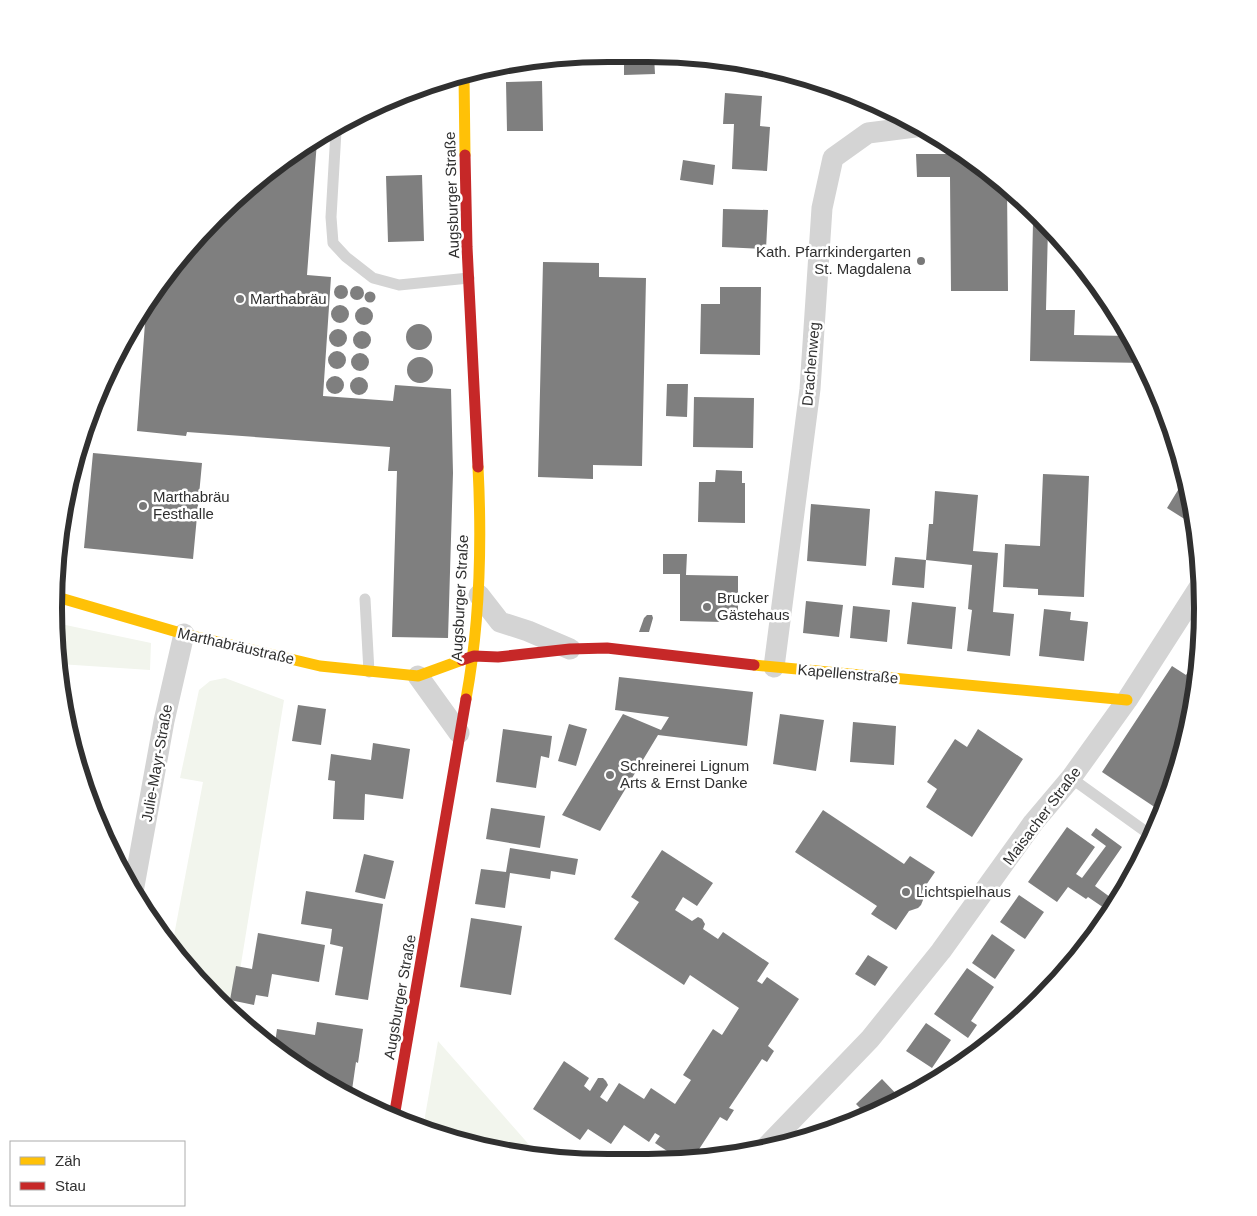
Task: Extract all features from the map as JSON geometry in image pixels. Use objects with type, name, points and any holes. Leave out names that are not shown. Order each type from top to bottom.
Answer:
[{"type":"street","name":"Augsburger Straße","points":[[395,1110],[474,656],[479,595],[480,498],[469,278],[464,82]]},
{"type":"street","name":"Drachenweg","points":[[774,667],[810,389],[822,208],[833,158],[868,133],[907,128]]},
{"type":"street","name":"Kapellenstraße","points":[[479,595],[500,622],[528,630],[570,649]]},
{"type":"street","name":"Marthabräustraße","points":[[63,599],[184,634],[320,666],[418,676],[474,656]]},
{"type":"street","name":"Maisacher Straße","points":[[774,1139],[870,1039],[942,951],[1034,823],[1071,778],[1127,700],[1194,599]]},
{"type":"street","name":"Julie-Mayr-Straße","points":[[135,880],[164,721],[184,634]]},
{"type":"street","name":"Kapellenstraße","points":[[474,656],[498,657],[570,649],[621,649],[774,667],[1127,700]]},
{"type":"street","points":[[418,676],[459,734]]},
{"type":"lane","points":[[336,136],[331,217],[333,242],[346,257],[373,278],[399,285],[469,278]]},
{"type":"lane","points":[[365,599],[369,672]]},
{"type":"lane","points":[[1071,778],[1146,832]]},
{"type":"shaded area","points":[[63,624],[151,643],[150,670],[66,664]]},
{"type":"shaded area","points":[[225,678],[284,700],[234,1005],[198,968],[174,938],[203,782],[180,778],[199,690],[210,681]]},
{"type":"shaded area","points":[[438,1041],[532,1148],[467,1135],[424,1122]]},
{"type":"building","points":[[624,62],[654,62],[655,74],[624,75]]},
{"type":"building","points":[[542,81],[543,131],[507,131],[506,82]]},
{"type":"building","points":[[725,93],[762,96],[760,126],[770,127],[767,171],[732,169],[734,124],[723,124]]},
{"type":"building","name":"Marthabräu","points":[[317,147],[307,275],[331,277],[323,396],[393,401],[395,385],[451,389],[453,473],[448,638],[392,637],[397,471],[388,471],[390,447],[187,432],[186,436],[137,431],[145,323],[143,323],[154,305],[175,276],[222,222],[276,175]]},
{"type":"building","points":[[916,154],[952,154],[1007,196],[1008,291],[951,291],[950,177],[917,177]]},
{"type":"building","points":[[683,160],[715,165],[713,185],[680,180]]},
{"type":"building","points":[[422,175],[424,241],[388,242],[386,176]]},
{"type":"building","points":[[723,209],[768,210],[766,249],[722,247]]},
{"type":"building","points":[[1033,222],[1035,222],[1048,236],[1046,310],[1075,310],[1074,335],[1121,336],[1136,363],[1030,361]]},
{"type":"building","points":[[543,262],[599,263],[599,277],[646,278],[642,466],[593,465],[593,479],[538,477]]},
{"type":"building","points":[[341,285],[346,287],[348,292],[346,297],[341,299],[336,297],[334,292],[336,287]]},
{"type":"building","points":[[357,286],[362,288],[364,293],[362,298],[357,300],[352,298],[350,293],[352,288]]},
{"type":"building","points":[[720,287],[761,287],[760,355],[700,354],[701,304],[720,304]]},
{"type":"building","points":[[370,291],[376,297],[370,303],[364,297]]},
{"type":"building","points":[[340,305],[346,308],[349,314],[346,320],[340,323],[334,320],[331,314],[334,308]]},
{"type":"building","points":[[364,307],[370,310],[373,316],[370,322],[364,325],[358,322],[355,316],[358,310]]},
{"type":"building","points":[[419,324],[428,328],[432,337],[428,346],[419,350],[410,346],[406,337],[410,328]]},
{"type":"building","points":[[338,329],[344,332],[347,338],[344,344],[338,347],[332,344],[329,338],[332,332]]},
{"type":"building","points":[[362,331],[368,334],[371,340],[368,346],[362,349],[356,346],[353,340],[356,334]]},
{"type":"building","points":[[337,351],[343,354],[346,360],[343,366],[337,369],[331,366],[328,360],[331,354]]},
{"type":"building","points":[[360,353],[366,356],[369,362],[366,368],[360,371],[354,368],[351,362],[354,356]]},
{"type":"building","points":[[420,357],[429,361],[433,370],[429,379],[420,383],[411,379],[407,370],[411,361]]},
{"type":"building","points":[[335,376],[341,379],[344,385],[341,391],[335,394],[329,391],[326,385],[329,379]]},
{"type":"building","points":[[359,377],[365,380],[368,386],[365,392],[359,395],[353,392],[350,386],[353,380]]},
{"type":"building","points":[[667,384],[688,384],[687,417],[666,416]]},
{"type":"building","points":[[694,397],[754,398],[753,448],[693,447]]},
{"type":"building","name":"Marthabräu Festhalle","points":[[93,453],[202,463],[193,559],[84,548]]},
{"type":"building","points":[[716,470],[742,471],[742,483],[745,483],[745,523],[698,522],[699,482],[715,482]]},
{"type":"building","points":[[1043,474],[1089,476],[1084,597],[1038,595],[1038,589],[1003,587],[1005,544],[1040,546]]},
{"type":"building","points":[[1180,486],[1187,521],[1167,508]]},
{"type":"building","points":[[935,491],[978,495],[973,551],[998,553],[993,612],[1014,614],[1010,656],[967,651],[972,610],[968,609],[972,565],[926,560],[929,524],[933,524]]},
{"type":"building","points":[[811,504],[870,509],[866,566],[807,561]]},
{"type":"building","points":[[663,554],[687,554],[686,575],[738,576],[738,611],[723,611],[723,622],[680,621],[680,574],[663,574]]},
{"type":"building","points":[[895,557],[926,560],[924,588],[892,585]]},
{"type":"building","points":[[806,601],[843,605],[839,637],[803,633]]},
{"type":"building","points":[[912,602],[956,607],[952,649],[907,644]]},
{"type":"building","points":[[853,606],[890,610],[887,642],[850,638]]},
{"type":"building","points":[[1044,609],[1071,612],[1070,620],[1088,622],[1084,661],[1039,656]]},
{"type":"building","points":[[647,615],[652,615],[653,618],[649,632],[639,632],[644,618]]},
{"type":"building","points":[[1172,666],[1186,675],[1191,667],[1184,714],[1177,736],[1179,737],[1176,749],[1156,808],[1102,772]]},
{"type":"building","points":[[619,677],[753,692],[747,746],[658,735],[600,831],[562,815],[623,714],[661,730],[669,717],[615,710]]},
{"type":"building","points":[[298,705],[326,709],[321,745],[292,741]]},
{"type":"building","points":[[780,714],[824,720],[816,771],[773,764]]},
{"type":"building","points":[[853,722],[896,726],[894,765],[850,762]]},
{"type":"building","points":[[569,724],[587,729],[576,766],[558,761]]},
{"type":"building","points":[[503,729],[552,736],[549,758],[541,756],[536,788],[496,782]]},
{"type":"building","points":[[978,729],[1023,759],[972,837],[926,807],[937,789],[927,782],[955,739],[967,747]]},
{"type":"building","points":[[373,743],[410,749],[403,799],[365,794],[364,820],[333,819],[335,781],[328,780],[331,754],[371,760]]},
{"type":"building","points":[[491,808],[545,816],[540,848],[486,839]]},
{"type":"building","points":[[823,810],[904,864],[910,856],[935,872],[922,891],[923,900],[921,905],[909,911],[896,930],[871,914],[877,906],[795,852]]},
{"type":"building","points":[[1067,827],[1095,847],[1076,874],[1082,878],[1106,846],[1091,835],[1096,828],[1122,847],[1095,886],[1111,898],[1105,908],[1068,887],[1057,902],[1028,882]]},
{"type":"building","points":[[510,848],[578,859],[575,875],[551,871],[550,879],[510,873],[505,908],[475,904],[481,869],[506,872]]},
{"type":"building","points":[[662,850],[713,883],[697,906],[683,897],[675,910],[692,921],[698,917],[702,919],[705,924],[703,929],[718,939],[723,932],[769,963],[757,981],[762,984],[767,977],[799,999],[768,1046],[774,1051],[767,1062],[762,1059],[729,1108],[734,1110],[727,1121],[720,1117],[698,1151],[670,1153],[655,1143],[660,1136],[655,1133],[649,1142],[624,1125],[611,1144],[588,1129],[580,1140],[533,1109],[564,1061],[589,1078],[584,1086],[590,1091],[598,1078],[603,1078],[608,1085],[600,1097],[607,1102],[619,1083],[644,1099],[651,1088],[675,1104],[691,1080],[683,1075],[713,1029],[722,1035],[739,1008],[690,975],[684,985],[614,939],[639,902],[631,897]]},
{"type":"building","points":[[364,854],[394,861],[385,899],[355,892]]},
{"type":"building","points":[[306,891],[383,904],[368,1000],[335,995],[343,947],[330,944],[332,929],[301,924]]},
{"type":"building","points":[[1019,895],[1044,912],[1025,939],[1000,922]]},
{"type":"building","points":[[471,918],[522,926],[511,995],[460,987]]},
{"type":"building","points":[[258,933],[325,945],[319,982],[272,974],[268,997],[256,995],[254,1005],[230,1000],[236,966],[252,969]]},
{"type":"building","points":[[992,934],[1015,950],[995,979],[972,963]]},
{"type":"building","points":[[868,955],[888,967],[875,986],[855,974]]},
{"type":"building","points":[[967,968],[994,987],[971,1021],[977,1025],[968,1038],[934,1014]]},
{"type":"building","points":[[317,1022],[363,1029],[352,1089],[305,1062],[275,1040],[277,1029],[315,1035]]},
{"type":"building","points":[[926,1023],[951,1040],[932,1068],[906,1051]]},
{"type":"building","points":[[882,1079],[896,1094],[862,1110],[856,1104]]},
{"type":"traffic: slow","points":[[464,82],[465,155]]},
{"type":"traffic: slow","points":[[466,699],[471,670],[479,584],[480,525],[478,467]]},
{"type":"traffic: slow","points":[[63,599],[184,634],[320,666],[418,676],[462,660]]},
{"type":"traffic: slow","points":[[754,665],[1127,700]]},
{"type":"traffic: jam","points":[[465,155],[467,247],[478,467]]},
{"type":"traffic: jam","points":[[462,660],[474,656],[498,657],[570,649],[607,648],[754,665]]},
{"type":"traffic: jam","points":[[395,1110],[466,699]]},
{"type":"place","name":"Kath. Pfarrkindergarten St. Magdalena","points":[[921,261]]},
{"type":"place","name":"Marthabräu","points":[[240,299]]},
{"type":"place","name":"Marthabräu Festhalle","points":[[143,506]]},
{"type":"place","name":"Brucker Gästehaus","points":[[707,607]]},
{"type":"place","name":"Schreinerei Lignum Arts & Ernst Danke","points":[[610,775]]},
{"type":"place","name":"Lichtspielhaus","points":[[906,892]]}]
